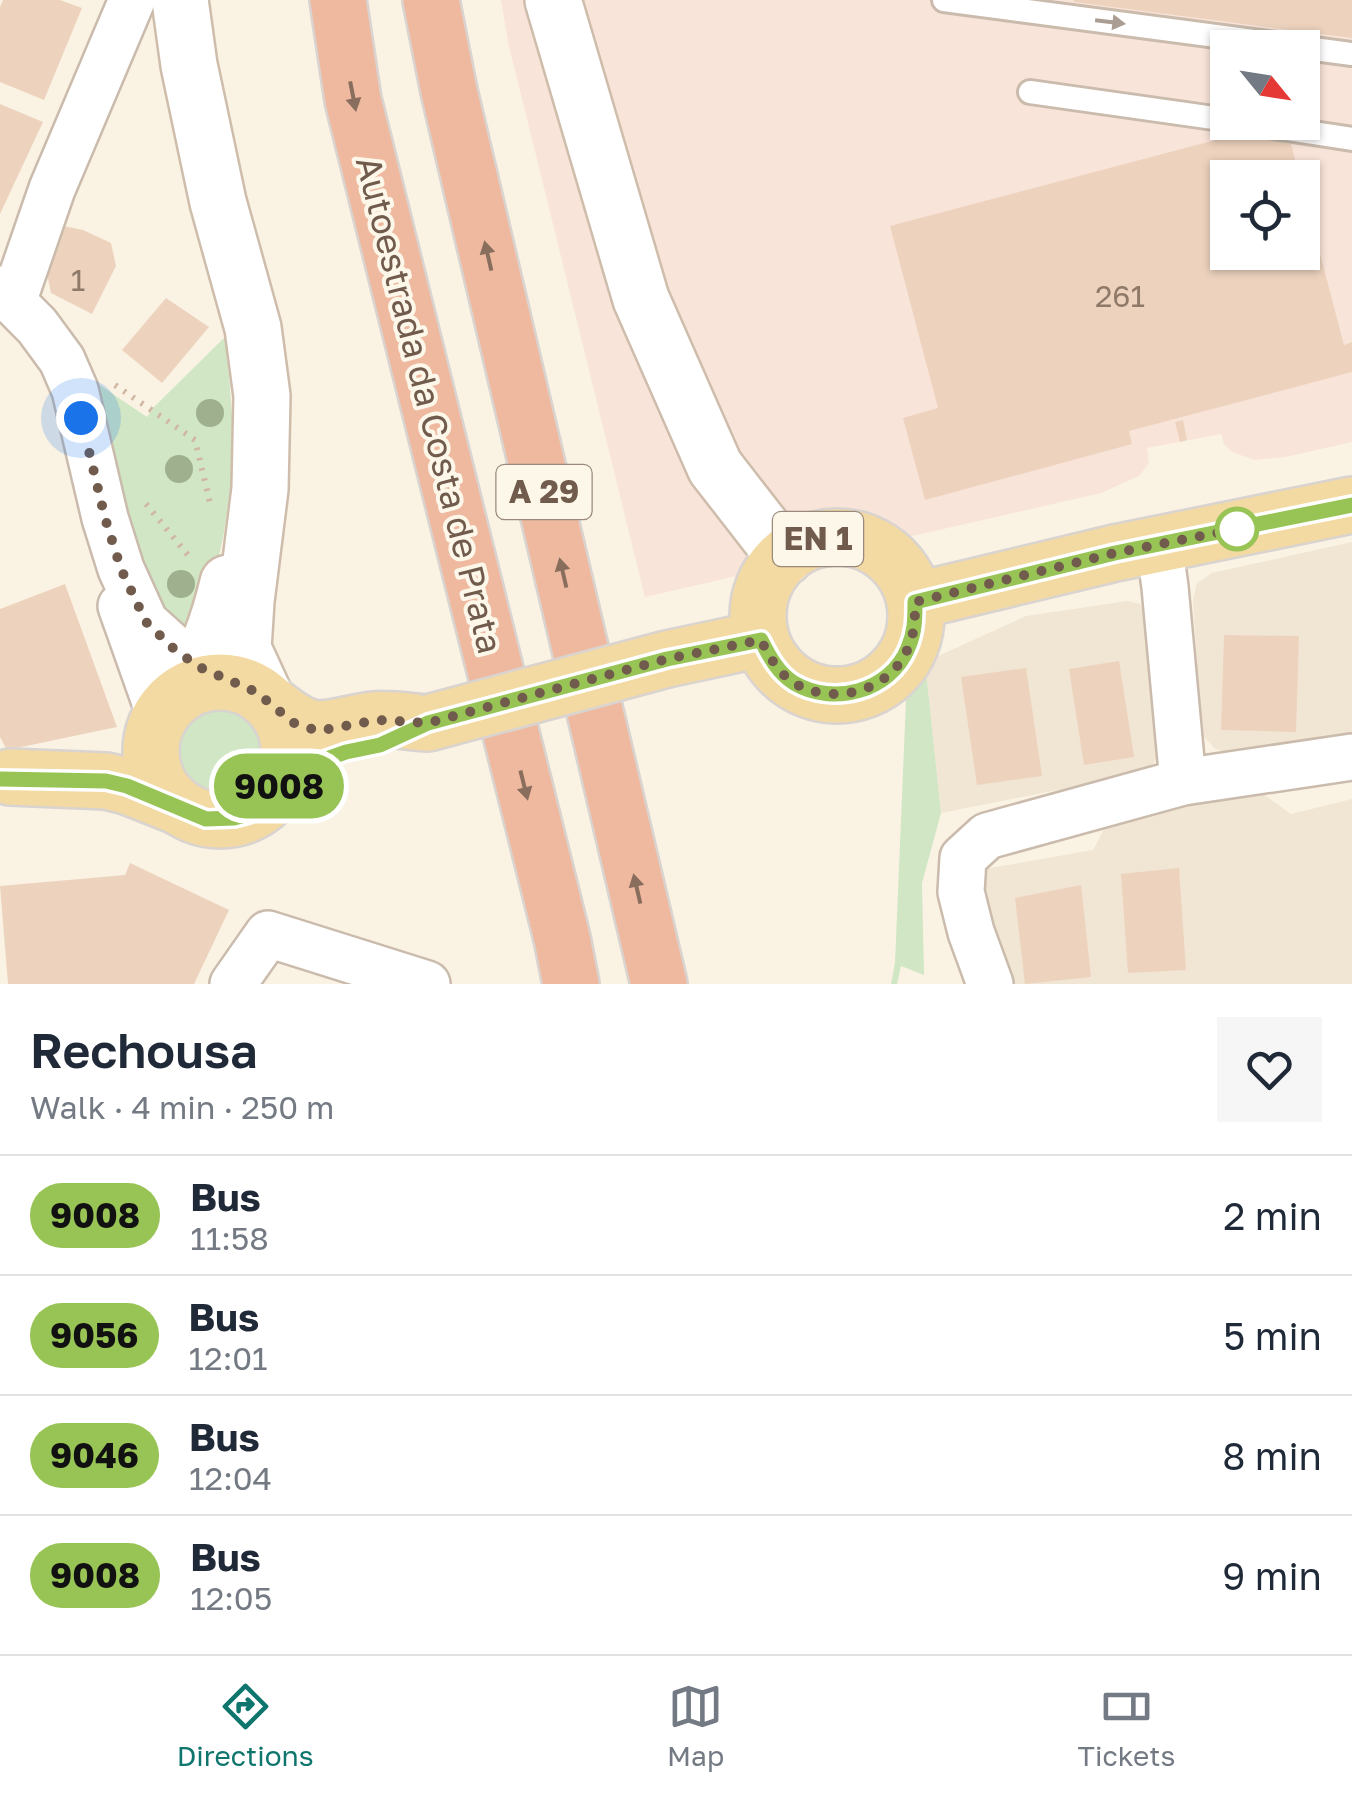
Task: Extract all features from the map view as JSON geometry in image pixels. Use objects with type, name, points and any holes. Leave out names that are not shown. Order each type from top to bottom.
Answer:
[{"type":"highway","name":"Autoestrada da Costa de Prata","points":[[338,0],[353,100],[571,984]]},
{"type":"highway","name":"A 29","points":[[431,0],[449,91],[660,984]]},
{"type":"main road","points":[[162,0],[193,177],[240,370],[244,413],[246,456],[236,551],[214,633],[210,699]]},
{"type":"main road","points":[[180,0],[188,65],[218,202],[253,328],[262,396],[260,490],[243,649],[210,699],[151,759],[154,773],[169,798],[180,807]]},
{"type":"main road","points":[[553,0],[641,300],[715,466],[785,557]]},
{"type":"main road","points":[[280,784],[312,764],[380,745],[428,723],[667,659],[761,640],[773,663],[792,682],[816,693],[842,695],[868,689],[890,674],[907,653],[915,628],[915,602],[1158,544],[1352,505]]},
{"type":"main road","name":"EN 1","points":[[761,640],[757,612],[762,588],[776,565],[795,548],[818,538],[844,536],[869,543],[890,557],[906,577],[915,602]]},
{"type":"main road","points":[[5,778],[106,781],[206,819],[249,814],[272,797],[286,772],[286,729],[210,699]]},
{"type":"main road","points":[[5,778],[106,752],[210,699],[318,731],[378,720],[428,723]]},
{"type":"street","points":[[132,0],[4,299],[37,326],[62,360],[75,390],[121,569],[146,622],[174,649],[210,699]]},
{"type":"street","points":[[1158,544],[1183,782]]},
{"type":"street","points":[[121,569],[121,607],[210,699]]},
{"type":"street","points":[[990,984],[960,892],[964,858],[987,836],[1183,782],[1352,757]]},
{"type":"street","points":[[234,984],[268,934],[427,984]]},
{"type":"lane","points":[[944,0],[1352,54]]},
{"type":"lane","points":[[1030,92],[1210,117]]},
{"type":"lane","points":[[1320,133],[1352,138]]},
{"type":"path","points":[[109,381],[196,440],[210,504]]},
{"type":"path","points":[[137,493],[195,564]]},
{"type":"shaded area","points":[[501,0],[1352,0],[1352,442],[1254,460],[1232,452],[1221,434],[1147,448],[1149,463],[1139,476],[1101,493],[645,597],[508,42]]},
{"type":"shaded area","points":[[1352,542],[1352,734],[1236,755],[1215,749],[1201,733],[1193,600],[1197,583],[1212,573]]},
{"type":"shaded area","points":[[1128,601],[1140,604],[1149,616],[1160,750],[1154,763],[1139,774],[941,813],[925,662],[1026,616]]},
{"type":"shaded area","points":[[1259,791],[1291,814],[1352,799],[1352,984],[1005,984],[979,870],[1093,850],[1110,818]]},
{"type":"green space","points":[[226,336],[235,456],[205,622],[189,635],[150,615],[89,378],[147,417]]},
{"type":"green space","points":[[925,662],[941,813],[922,883],[924,975],[901,966],[897,984],[891,984],[895,963],[904,687],[907,672]]},
{"type":"green space","points":[[221,705],[238,709],[253,719],[263,734],[267,751],[263,768],[253,783],[238,793],[221,797],[204,793],[189,783],[179,768],[175,751],[179,734],[189,719],[204,709]]},
{"type":"building","points":[[3,0],[60,0],[82,8],[44,100],[0,82]]},
{"type":"building","points":[[1352,0],[1352,38],[1320,34],[1320,30],[1290,30],[1074,2]]},
{"type":"building","points":[[0,104],[43,122],[0,214]]},
{"type":"building","points":[[1215,140],[1291,144],[1295,160],[1210,160],[1210,270],[1320,270],[1320,254],[1344,345],[1352,342],[1352,372],[1129,431],[1132,444],[925,500],[903,418],[938,408],[890,226]]},
{"type":"building","points":[[64,226],[111,243],[116,266],[92,314],[51,293],[46,269]]},
{"type":"building","points":[[166,298],[209,327],[162,383],[122,350]]},
{"type":"building","points":[[1183,420],[1187,440],[1180,442],[1175,422]]},
{"type":"building","points":[[65,584],[117,727],[7,750],[0,737],[0,609]]},
{"type":"building","points":[[1224,635],[1299,636],[1296,732],[1221,730]]},
{"type":"building","points":[[1119,661],[1134,757],[1084,765],[1069,669]]},
{"type":"building","points":[[1026,668],[1042,776],[977,785],[961,677]]},
{"type":"building","points":[[130,863],[229,910],[194,984],[8,984],[0,886],[125,875]]},
{"type":"building","points":[[1179,868],[1186,970],[1128,973],[1121,874]]},
{"type":"building","points":[[1081,885],[1091,977],[1025,984],[1015,898]]},
{"type":"bus line","name":"9008","points":[[0,779],[106,781],[206,819],[234,818],[261,806],[280,784],[312,764],[380,745],[428,723],[667,659],[761,640],[773,663],[792,682],[816,693],[842,695],[868,689],[890,674],[907,653],[915,628],[915,602],[1115,553],[1352,505]]},
{"type":"route","points":[[81,418],[121,569],[146,622],[199,667],[246,686],[294,723],[318,731],[378,720],[428,723],[667,659],[761,640],[773,663],[792,682],[816,693],[842,695],[868,689],[890,674],[907,653],[915,628],[915,602],[1115,553],[1237,529]]}]
